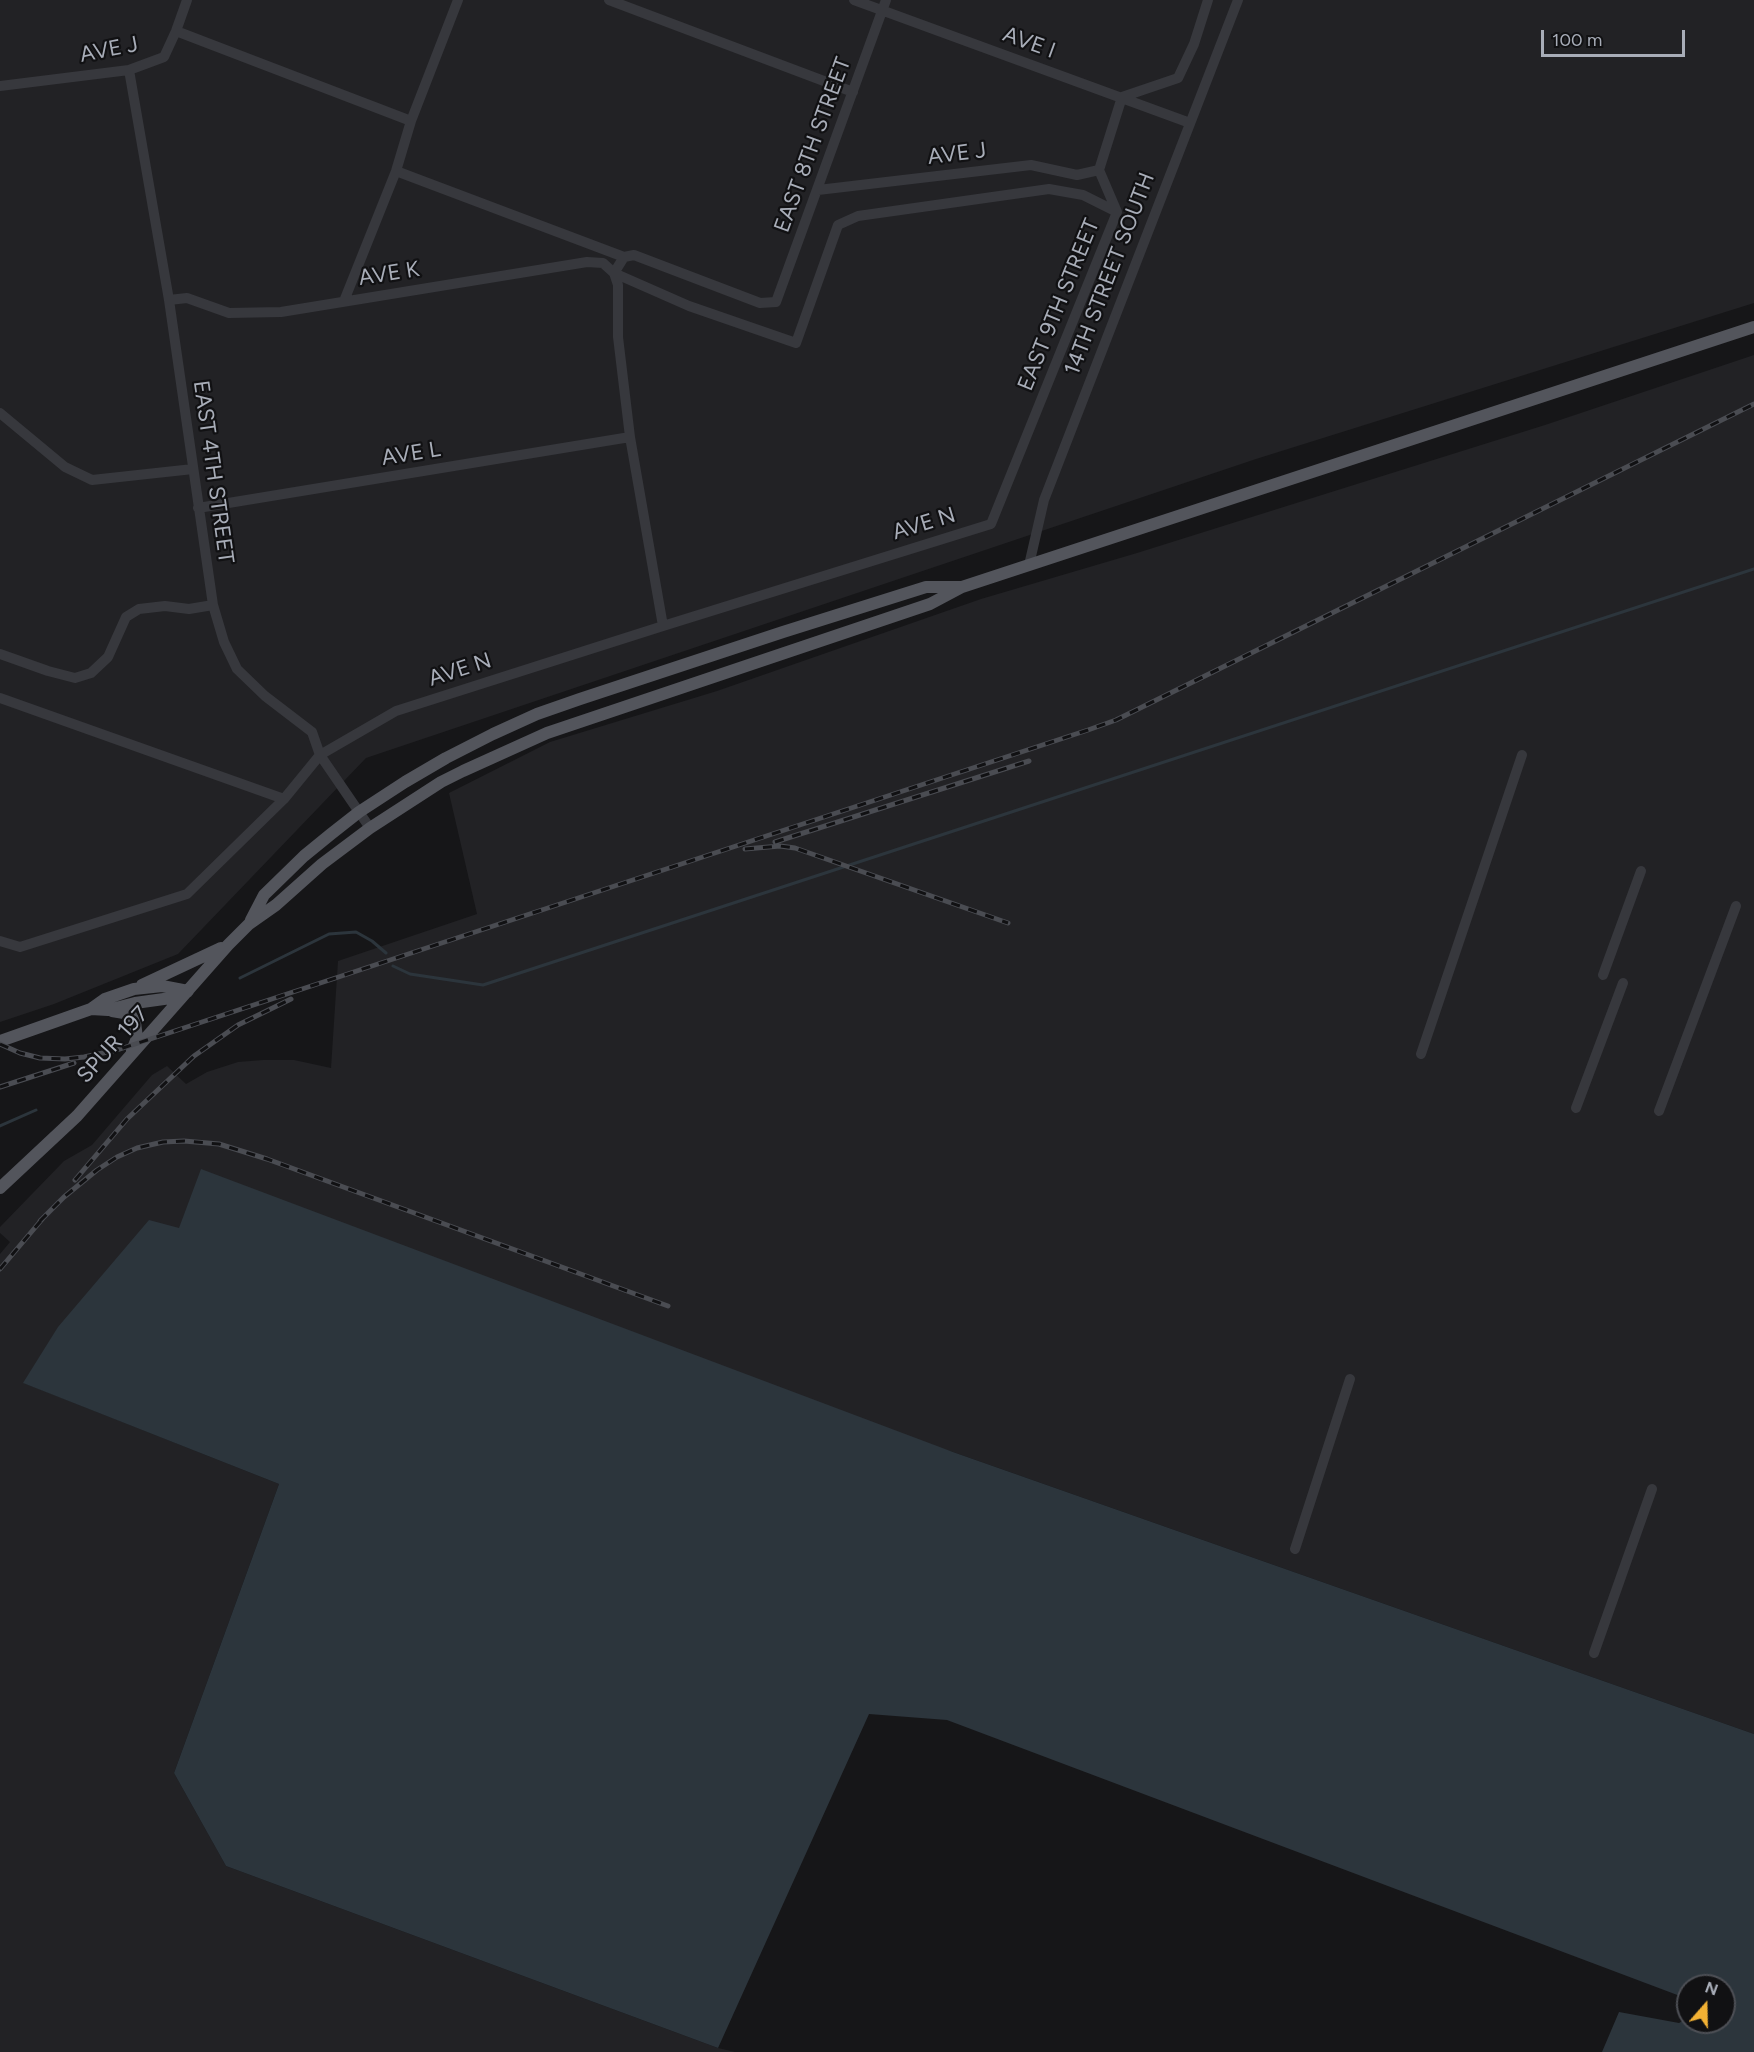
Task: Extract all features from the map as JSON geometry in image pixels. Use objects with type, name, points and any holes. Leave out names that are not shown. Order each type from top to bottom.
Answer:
[{"type":"main road","points":[[249,924],[276,905],[322,864],[370,828],[441,782],[527,741],[930,604],[962,587],[1754,327]]},
{"type":"main road","points":[[249,924],[264,895],[304,856],[359,812],[446,758],[537,714],[760,639],[926,587],[962,587]]},
{"type":"main road","name":"SPUR 197","points":[[0,1188],[77,1116],[249,924]]},
{"type":"main road","points":[[0,1041],[92,1009],[105,999],[134,989],[228,945]]},
{"type":"main road","points":[[134,989],[162,986],[188,991]]},
{"type":"main road","points":[[108,1010],[135,1003],[171,998],[188,991]]},
{"type":"main road","points":[[92,1009],[123,1011],[130,1014],[135,1022],[137,1038],[129,1059]]},
{"type":"street","name":"AVE J","points":[[0,86],[129,70],[164,57],[188,0]]},
{"type":"street","points":[[344,301],[396,171],[411,121],[458,0]]},
{"type":"street","points":[[609,0],[853,92]]},
{"type":"street","name":"AVE I","points":[[854,0],[884,5],[1190,123]]},
{"type":"street","points":[[1099,170],[1122,97],[1178,78],[1194,44],[1208,0]]},
{"type":"street","name":"14TH STREET SOUTH","points":[[1029,565],[1044,500],[1238,0]]},
{"type":"street","name":"EAST 8TH STREET","points":[[624,257],[634,255],[760,303],[776,302],[884,5]]},
{"type":"street","points":[[176,31],[411,121]]},
{"type":"street","name":"EAST 4TH STREET","points":[[129,70],[169,300],[213,605],[237,669],[264,696],[312,732],[320,755],[370,828]]},
{"type":"street","name":"AVE J","points":[[818,190],[1031,165],[1077,175],[1099,170]]},
{"type":"street","name":"EAST 9TH STREET","points":[[991,524],[1117,212],[1099,170]]},
{"type":"street","points":[[396,171],[624,257],[614,273],[618,285],[618,337],[630,437],[663,626]]},
{"type":"street","name":"AVE K","points":[[169,300],[187,298],[229,314],[281,312],[587,262],[603,263],[614,273],[689,306],[796,343],[838,225],[858,216],[1049,189],[1083,195],[1117,212]]},
{"type":"street","points":[[0,413],[65,467],[92,480],[193,470]]},
{"type":"street","name":"AVE L","points":[[198,508],[630,437]]},
{"type":"street","name":"AVE N","points":[[0,941],[20,946],[187,894],[285,799],[320,755],[396,711],[991,524]]},
{"type":"street","points":[[0,654],[75,678],[91,673],[108,657],[126,617],[139,609],[165,606],[189,609],[213,605]]},
{"type":"street","points":[[0,698],[285,799]]},
{"type":"street","points":[[1420,1054],[1522,755]]},
{"type":"street","points":[[1603,975],[1641,871]]},
{"type":"street","points":[[1659,1112],[1736,906]]},
{"type":"street","points":[[1576,1108],[1623,983]]},
{"type":"street","points":[[1294,1549],[1350,1379]]},
{"type":"street","points":[[1594,1653],[1652,1489]]},
{"type":"shaded area","points":[[0,0],[1754,0],[1754,303],[1256,459],[366,758],[178,954],[54,1004],[0,1022]]},
{"type":"shaded area","points":[[1754,355],[1754,1734],[953,1452],[179,1228],[24,1383],[279,1484],[174,1773],[226,1866],[718,2048],[735,2052],[0,2052],[0,1254],[10,1242],[0,1233],[0,1227],[64,1161],[92,1145],[152,1075],[167,1066],[186,1084],[207,1072],[238,1062],[263,1060],[294,1060],[331,1068],[338,961],[477,914],[449,793],[550,742],[717,691],[981,599],[1137,553],[1545,425]]},
{"type":"shaded area","points":[[201,1169],[953,1452],[1754,1734],[1754,2052],[1602,2052],[1619,2012],[1676,2022],[1676,2034],[1736,2034],[1736,1974],[1676,1974],[1676,1994],[947,1720],[869,1714],[718,2048],[226,1866],[174,1773],[279,1484],[23,1383],[58,1327],[149,1220],[179,1228]]},
{"type":"waterway","points":[[393,966],[410,974],[483,985],[1754,569]]},
{"type":"waterway","points":[[240,978],[329,934],[356,932],[372,941],[386,953]]},
{"type":"waterway","points":[[0,1126],[36,1110]]},
{"type":"railway","points":[[0,1044],[20,1053],[40,1058],[65,1059],[117,1050],[1116,720],[1754,404]]},
{"type":"railway","points":[[775,842],[1029,761]]},
{"type":"railway","points":[[745,849],[780,846],[795,848],[1008,923]]},
{"type":"railway","points":[[75,1180],[127,1119],[194,1056],[238,1025],[291,999]]},
{"type":"railway","points":[[0,1087],[74,1063]]},
{"type":"railway","points":[[40,1221],[64,1197],[97,1170],[137,1148],[163,1142],[219,1144],[267,1159],[668,1306]]},
{"type":"railway","points":[[0,1269],[44,1217]]}]
